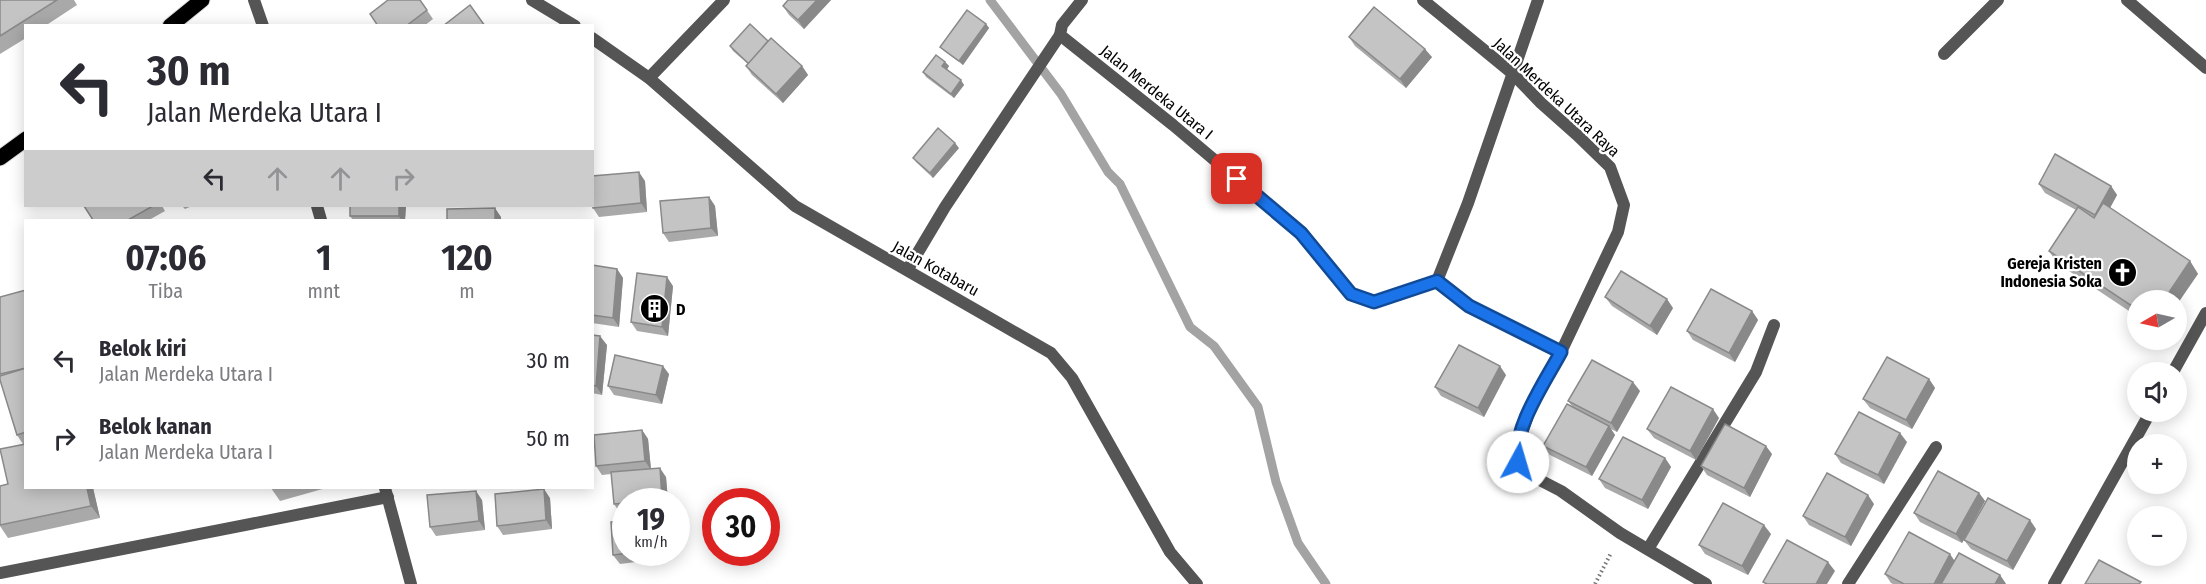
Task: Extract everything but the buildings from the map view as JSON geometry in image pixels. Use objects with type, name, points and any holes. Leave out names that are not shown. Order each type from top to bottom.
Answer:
[{"type":"main road","points":[[172,24],[202,0]]},
{"type":"main road","points":[[0,158],[24,140]]},
{"type":"street","points":[[254,0],[262,24]]},
{"type":"street","points":[[532,0],[572,24]]},
{"type":"street","points":[[649,78],[724,0]]},
{"type":"street","points":[[908,269],[945,207],[1060,35],[1062,25],[1082,0]]},
{"type":"street","name":"Jalan Merdeka Utara Raya","points":[[1423,0],[1512,73],[1610,167],[1624,205],[1618,232],[1561,352],[1531,407],[1516,449],[1518,462],[1530,475],[1561,491],[1620,533],[1706,584]]},
{"type":"street","points":[[1538,0],[1468,202],[1437,281],[1469,306],[1561,352]]},
{"type":"street","points":[[1944,54],[1998,0]]},
{"type":"street","points":[[2127,0],[2206,68]]},
{"type":"street","name":"Jalan Merdeka Utara I","points":[[1060,35],[1173,125],[1301,233],[1351,294],[1374,302],[1437,281]]},
{"type":"street","name":"Jalan Kotabaru","points":[[594,39],[649,78],[795,206],[854,243],[908,269],[1051,353],[1072,378],[1170,552],[1197,584]]},
{"type":"street","points":[[2179,362],[2206,313]]},
{"type":"street","points":[[1648,549],[1756,372],[1774,326]]},
{"type":"street","points":[[2054,584],[2145,422]]},
{"type":"street","points":[[1848,584],[1936,447]]},
{"type":"street","points":[[0,573],[386,492],[411,584]]},
{"type":"path","points":[[1595,584],[1620,533]]},
{"type":"waterway","points":[[990,0],[1061,94],[1108,172],[1120,184],[1190,327],[1214,346],[1258,407],[1276,482],[1298,543],[1326,584]]},
{"type":"place","name":"Gereja Kristen Indonesia Soka","points":[[2123,272]]},
{"type":"place","name":"D","points":[[655,309]]},
{"type":"route","points":[[1237,179],[1301,233],[1333,269],[1351,294],[1364,301],[1374,302],[1437,281],[1469,306],[1561,352],[1531,407],[1516,449],[1518,462]]}]
